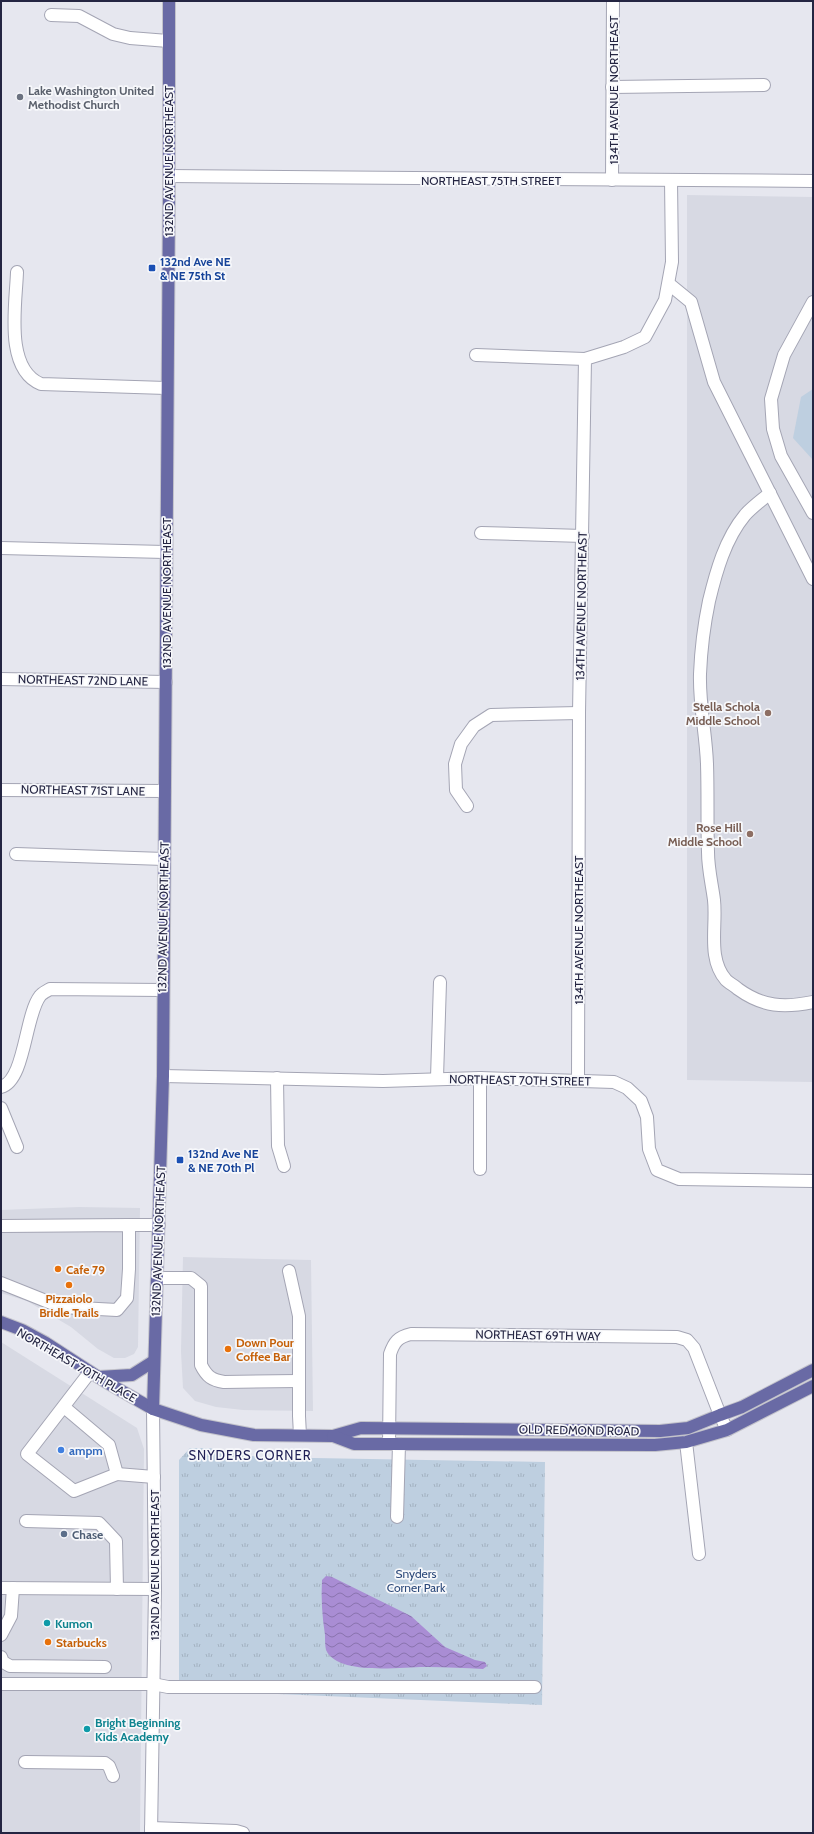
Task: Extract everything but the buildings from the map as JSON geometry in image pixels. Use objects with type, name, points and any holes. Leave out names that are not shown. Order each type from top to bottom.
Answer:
[{"type":"main road","name":"132ND AVENUE NORTHEAST","points":[[153,1409],[163,1076],[162,990],[166,682],[165,552],[169,176],[169,1]]},
{"type":"main road","name":"NORTHEAST 70TH PLACE","points":[[1,1322],[22,1330],[40,1340],[153,1409]]},
{"type":"main road","points":[[94,1374],[132,1375],[154,1361]]},
{"type":"main road","name":"OLD REDMOND ROAD","points":[[153,1409],[201,1425],[246,1433],[333,1436],[361,1428],[660,1431],[688,1428],[742,1406],[813,1370]]},
{"type":"main road","name":"OLD REDMOND ROAD","points":[[333,1436],[354,1444],[655,1445],[686,1442],[727,1430],[813,1386]]},
{"type":"street","name":"134TH AVENUE NORTHEAST","points":[[612,180],[613,1]]},
{"type":"street","points":[[51,15],[79,16],[113,34],[130,38],[168,41]]},
{"type":"street","points":[[612,87],[764,85]]},
{"type":"street","name":"NORTHEAST 75TH STREET","points":[[169,176],[813,181]]},
{"type":"street","points":[[476,355],[585,359],[624,347],[645,337],[665,300],[669,284],[672,262],[671,180]]},
{"type":"street","points":[[17,272],[15,343],[18,359],[32,381],[41,384],[166,388]]},
{"type":"street","points":[[669,284],[691,302],[714,382],[813,579]]},
{"type":"street","points":[[813,302],[784,355],[772,399],[773,428],[781,456],[813,513]]},
{"type":"street","name":"134TH AVENUE NORTHEAST","points":[[578,1080],[579,713],[585,359]]},
{"type":"street","points":[[770,493],[746,515],[731,535],[717,571],[709,600],[702,639],[702,718],[707,763],[708,852],[710,882],[714,900],[714,944],[717,963],[726,980],[757,1000],[772,1005],[813,1002]]},
{"type":"street","points":[[481,533],[583,536]]},
{"type":"street","points":[[1,548],[165,552]]},
{"type":"street","name":"NORTHEAST 72ND LANE","points":[[1,679],[166,682]]},
{"type":"street","points":[[467,806],[456,790],[455,764],[460,744],[474,726],[491,715],[579,713]]},
{"type":"street","name":"NORTHEAST 71ST LANE","points":[[1,790],[165,791]]},
{"type":"street","points":[[16,854],[164,859]]},
{"type":"street","points":[[437,1078],[440,982]]},
{"type":"street","points":[[1,1087],[6,1086],[15,1075],[34,1006],[40,995],[50,989],[162,990]]},
{"type":"street","name":"NORTHEAST 70TH STREET","points":[[163,1076],[382,1081],[437,1078],[480,1078],[614,1082],[627,1088],[641,1101],[647,1117],[649,1149],[657,1170],[678,1179],[813,1181]]},
{"type":"street","points":[[277,1078],[278,1146],[284,1166]]},
{"type":"street","points":[[480,1078],[480,1169]]},
{"type":"street","points":[[1,1108],[17,1147]]},
{"type":"street","points":[[1,1283],[61,1307],[117,1310],[127,1298],[129,1269],[129,1225]]},
{"type":"street","points":[[1,1226],[159,1225]]},
{"type":"street","points":[[289,1271],[299,1316],[298,1381],[300,1435]]},
{"type":"street","points":[[157,1278],[191,1278],[202,1286],[201,1365],[206,1374],[213,1380],[224,1382],[298,1381]]},
{"type":"street","name":"NORTHEAST 69TH WAY","points":[[397,1517],[394,1444],[389,1428],[390,1354],[394,1344],[401,1336],[411,1334],[677,1337],[687,1340],[694,1348],[727,1430]]},
{"type":"street","points":[[94,1374],[64,1406],[27,1454],[74,1491],[117,1474],[154,1477]]},
{"type":"street","points":[[64,1406],[109,1445],[117,1474]]},
{"type":"street","name":"132ND AVENUE NORTHEAST","points":[[151,1831],[155,1589],[153,1409]]},
{"type":"street","points":[[686,1442],[699,1554]]},
{"type":"street","points":[[26,1522],[99,1523],[116,1541],[117,1589]]},
{"type":"street","points":[[1,1635],[11,1616],[7,1588],[155,1589]]},
{"type":"street","points":[[1,1657],[3,1662],[10,1666],[105,1667]]},
{"type":"street","points":[[1,1684],[153,1684],[168,1687],[535,1687]]},
{"type":"street","points":[[25,1762],[105,1763],[109,1766],[113,1776]]},
{"type":"street","points":[[151,1831],[236,1831],[243,1833]]},
{"type":"shaded area","name":"Rose Hill Middle School","points":[[687,195],[813,197],[813,1082],[687,1080]]},
{"type":"shaded area","points":[[79,1207],[140,1208],[138,1347],[134,1354],[125,1358],[114,1358],[98,1349],[71,1327],[27,1301],[1,1293],[1,1210]]},
{"type":"shaded area","points":[[183,1257],[311,1260],[313,1411],[243,1410],[216,1407],[195,1401],[183,1388],[181,1352]]},
{"type":"shaded area","points":[[1,1342],[137,1428],[144,1449],[140,1833],[1,1833]]},
{"type":"green space","points":[[813,389],[813,460],[793,438],[801,397]]},
{"type":"green space","name":"Snyders Corner Park","points":[[190,1448],[209,1448],[258,1457],[545,1462],[542,1705],[179,1690],[179,1460]]},
{"type":"water","points":[[326,1576],[332,1577],[411,1616],[445,1647],[475,1660],[485,1662],[487,1666],[483,1669],[435,1667],[373,1668],[344,1664],[333,1658],[326,1650],[322,1614],[322,1580]]},
{"type":"place","name":"Lake Washington United Methodist Church","points":[[20,97]]},
{"type":"place","name":"132nd Ave NE & NE 75th St","points":[[152,268]]},
{"type":"place","name":"Stella Schola Middle School","points":[[768,713]]},
{"type":"place","name":"Rose Hill Middle School","points":[[750,834]]},
{"type":"place","name":"132nd Ave NE & NE 70th Pl","points":[[180,1160]]},
{"type":"place","name":"Cafe 79","points":[[58,1269]]},
{"type":"place","name":"Pizzaiolo Bridle Trails","points":[[69,1285]]},
{"type":"place","name":"Down Pour Coffee Bar","points":[[228,1349]]},
{"type":"place","name":"ampm","points":[[61,1450]]},
{"type":"place","name":"Chase","points":[[64,1534]]},
{"type":"place","name":"Kumon","points":[[47,1623]]},
{"type":"place","name":"Starbucks","points":[[48,1642]]},
{"type":"place","name":"Bright Beginning Kids Academy","points":[[87,1729]]},
{"type":"district","name":"SNYDERS CORNER","points":[[250,1455]]}]
